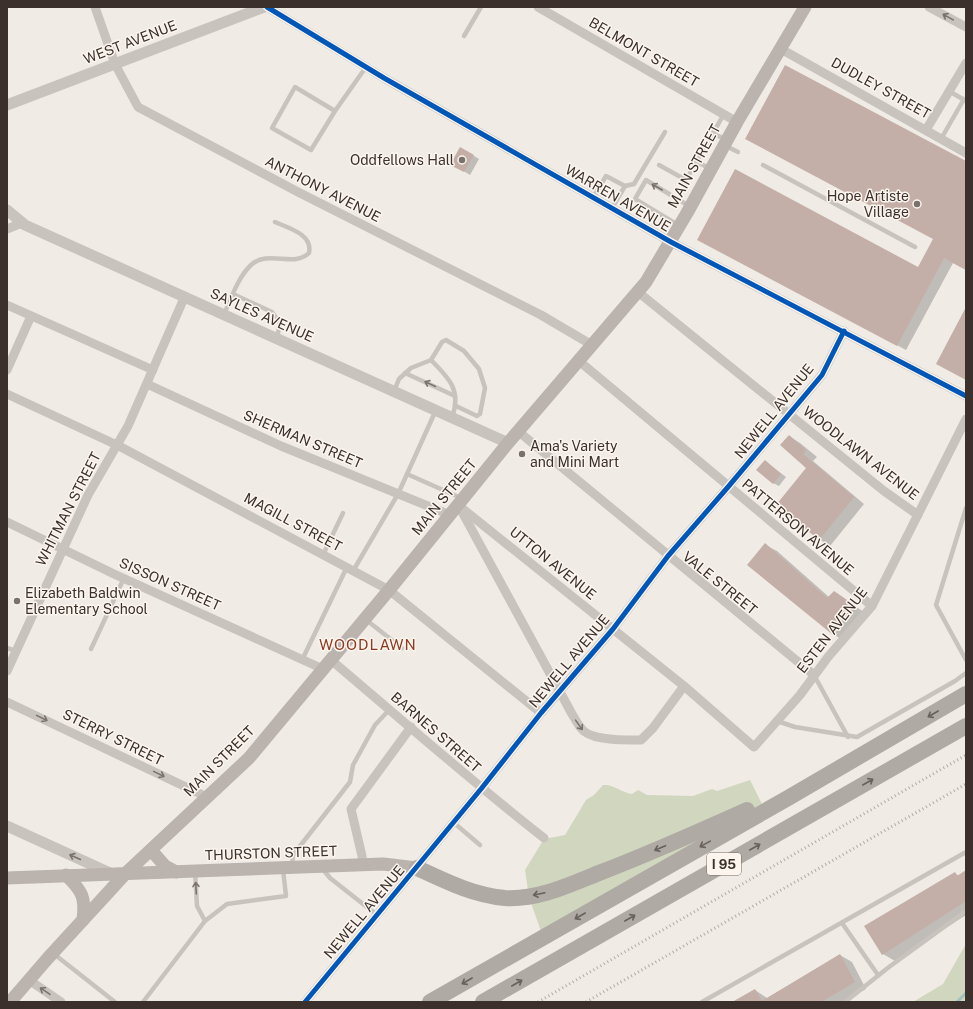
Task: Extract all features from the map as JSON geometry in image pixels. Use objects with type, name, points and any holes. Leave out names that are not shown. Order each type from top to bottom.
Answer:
[{"type":"highway","name":"I 95","points":[[430,1002],[966,694]]},
{"type":"highway","name":"I 95","points":[[483,1002],[966,726]]},
{"type":"highway","points":[[417,868],[459,887],[495,896],[520,898],[552,891],[705,830],[848,763]]},
{"type":"main road","name":"MAIN STREET","points":[[10,1002],[126,873],[249,758],[389,590],[508,443],[646,282],[671,242],[737,122],[805,7]]},
{"type":"main road","points":[[151,850],[166,866],[176,872]]},
{"type":"main road","name":"THURSTON STREET","points":[[126,873],[363,866],[383,864],[417,868]]},
{"type":"main road","points":[[7,878],[126,873]]},
{"type":"main road","points":[[66,875],[81,889],[84,902],[83,920]]},
{"type":"street","name":"ANTHONY AVENUE","points":[[95,7],[115,64],[138,107],[426,257],[541,314],[592,345]]},
{"type":"street","name":"WEST AVENUE","points":[[7,105],[265,7]]},
{"type":"street","name":"WARREN AVENUE","points":[[265,7],[366,67],[671,242],[966,396]]},
{"type":"street","name":"BELMONT STREET","points":[[538,7],[737,122]]},
{"type":"street","points":[[930,7],[966,27]]},
{"type":"street","name":"DUDLEY STREET","points":[[781,49],[941,139],[965,150]]},
{"type":"street","points":[[926,130],[966,63]]},
{"type":"street","name":"SAYLES AVENUE","points":[[7,210],[22,223],[508,443]]},
{"type":"street","points":[[7,229],[22,223]]},
{"type":"street","name":"WOODLAWN AVENUE","points":[[638,292],[884,491],[918,515]]},
{"type":"street","points":[[7,305],[153,370],[185,296]]},
{"type":"street","points":[[7,370],[31,316]]},
{"type":"street","name":"NEWELL AVENUE","points":[[305,1002],[417,868],[541,713],[613,629],[668,556],[728,487],[822,374],[844,331]]},
{"type":"street","name":"PATTERSON AVENUE","points":[[579,361],[872,606]]},
{"type":"street","name":"WHITMAN STREET","points":[[7,671],[12,650],[63,549],[88,495],[128,426],[153,370]]},
{"type":"street","name":"SHERMAN STREET","points":[[147,384],[281,446],[450,515]]},
{"type":"street","name":"MAGILL STREET","points":[[7,394],[117,445],[389,590],[541,713]]},
{"type":"street","name":"ESTEN AVENUE","points":[[724,720],[754,747],[872,606],[936,476],[966,419]]},
{"type":"street","name":"VALE STREET","points":[[519,432],[814,675]]},
{"type":"street","points":[[461,502],[581,729],[586,733],[622,740],[642,740],[653,728],[684,686]]},
{"type":"street","name":"UTTON AVENUE","points":[[461,502],[724,720]]},
{"type":"street","name":"SISSON STREET","points":[[7,522],[302,660],[327,665]]},
{"type":"street","name":"BARNES STREET","points":[[327,665],[390,709],[481,789],[544,838]]},
{"type":"street","name":"STERRY STREET","points":[[7,702],[206,797]]},
{"type":"street","points":[[363,866],[351,809],[411,727]]},
{"type":"street","points":[[7,826],[110,873]]},
{"type":"street","points":[[29,980],[61,1002]]},
{"type":"lane","points":[[464,36],[481,7]]},
{"type":"lane","points":[[335,111],[295,87],[272,128],[311,150],[335,111],[366,67]]},
{"type":"lane","points":[[941,139],[965,100],[950,91]]},
{"type":"lane","points":[[660,165],[686,180],[724,114]]},
{"type":"lane","points":[[593,198],[606,176],[625,186],[634,184],[665,132]]},
{"type":"lane","points":[[713,132],[738,152]]},
{"type":"lane","points":[[697,162],[711,169]]},
{"type":"lane","points":[[763,165],[915,247]]},
{"type":"lane","points":[[680,226],[635,199],[646,180],[691,206]]},
{"type":"lane","points":[[612,208],[625,186]]},
{"type":"lane","points":[[224,314],[244,274],[252,264],[260,260],[273,257],[296,260],[305,256],[309,252],[309,242],[304,236],[274,222]]},
{"type":"lane","points":[[234,294],[272,312],[280,323],[277,338]]},
{"type":"lane","points":[[394,391],[399,379],[405,373],[411,368],[431,360],[442,342],[446,340],[464,351],[479,369],[485,388],[480,414],[477,416],[456,406]]},
{"type":"lane","points":[[431,360],[451,382],[456,406],[452,417]]},
{"type":"lane","points":[[405,373],[455,396]]},
{"type":"lane","points":[[302,660],[350,569],[398,494],[436,410]]},
{"type":"lane","points":[[407,474],[461,502]]},
{"type":"lane","points":[[966,508],[936,605],[966,660]]},
{"type":"lane","points":[[323,554],[343,513]]},
{"type":"lane","points":[[91,649],[124,578]]},
{"type":"lane","points":[[365,619],[402,648]]},
{"type":"lane","points":[[777,721],[795,728],[857,737],[955,681],[966,673]]},
{"type":"lane","points":[[814,675],[848,736]]},
{"type":"lane","points":[[143,1002],[205,921],[227,904],[286,896],[288,868],[293,855],[350,782],[354,765],[375,726],[390,709]]},
{"type":"lane","points":[[453,822],[480,845]]},
{"type":"lane","points":[[702,1002],[966,852]]},
{"type":"lane","points":[[321,867],[330,878],[377,915]]},
{"type":"lane","points":[[195,871],[197,906],[205,921]]},
{"type":"lane","points":[[845,1002],[878,975],[966,911]]},
{"type":"lane","points":[[842,923],[878,975]]},
{"type":"lane","points":[[53,953],[115,1002]]},
{"type":"green space","points":[[750,780],[762,804],[543,937],[529,897],[525,870],[544,839],[565,835],[586,800],[594,795],[603,785],[632,794],[638,790],[647,795],[693,796],[712,789],[717,791]]},
{"type":"green space","points":[[966,944],[966,1002],[913,1002],[943,984]]},
{"type":"building","name":"Hope Artiste Village","points":[[785,65],[966,161],[966,270],[944,258],[897,346],[697,240],[735,169],[918,267],[933,239],[745,139]]},
{"type":"building","name":"Oddfellows Hall","points":[[460,147],[474,155],[464,172],[450,165]]},
{"type":"building","points":[[966,307],[966,380],[936,364]]},
{"type":"building","points":[[789,435],[806,450],[803,454],[854,497],[819,540],[776,505],[806,468],[780,445]]},
{"type":"building","points":[[765,460],[781,474],[773,484],[756,470]]},
{"type":"building","points":[[765,543],[827,598],[834,591],[857,607],[833,635],[747,565]]},
{"type":"building","points":[[966,870],[966,901],[882,955],[864,926],[955,872],[957,876]]},
{"type":"building","points":[[840,954],[855,982],[821,1002],[732,1002],[755,989],[762,1001]]},
{"type":"waterway","points":[[957,1002],[966,993]]},
{"type":"railway","points":[[538,1002],[966,755]]},
{"type":"railway","points":[[586,1002],[966,784]]},
{"type":"cycle path","points":[[267,7],[384,78],[671,242],[966,396]]},
{"type":"cycle path","points":[[305,1002],[481,789],[541,713],[613,629],[668,556],[822,375],[844,331]]},
{"type":"place","name":"Oddfellows Hall","points":[[462,160]]},
{"type":"place","name":"Hope Artiste Village","points":[[917,204]]},
{"type":"place","name":"Ama's Variety and Mini Mart","points":[[522,454]]},
{"type":"place","name":"Elizabeth Baldwin Elementary School","points":[[17,601]]},
{"type":"district","name":"WOODLAWN","points":[[368,644]]}]
